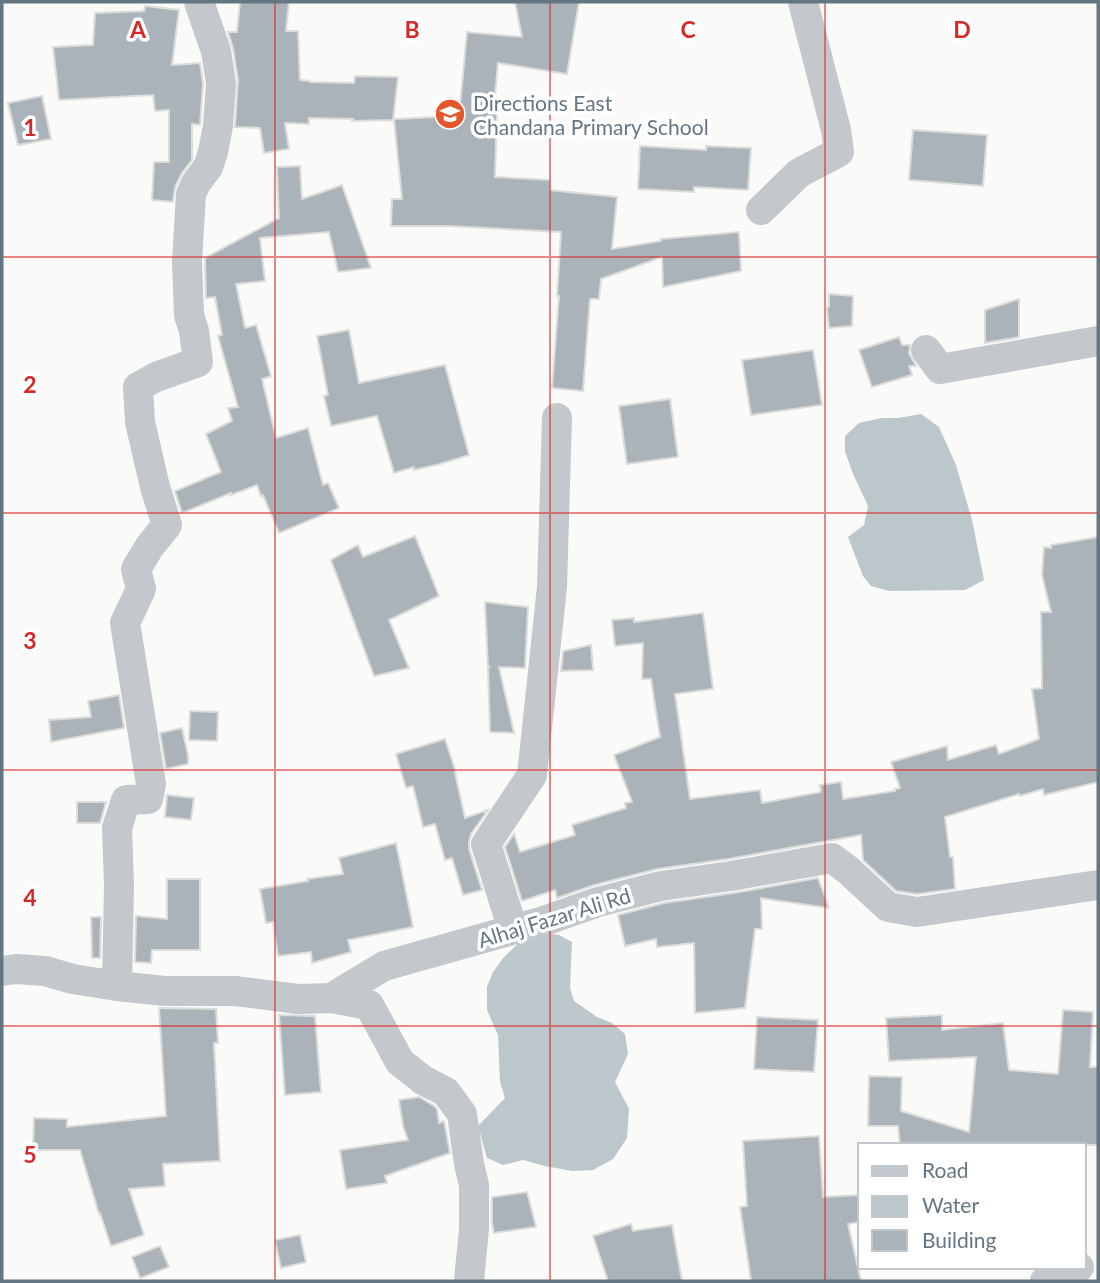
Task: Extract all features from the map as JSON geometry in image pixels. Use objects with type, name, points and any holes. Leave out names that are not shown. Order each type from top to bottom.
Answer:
[{"type":"street","points":[[117,986],[117,828],[125,800],[148,799],[151,784],[125,623],[141,589],[136,569],[149,546],[167,525],[140,422],[138,387],[156,377],[198,362],[189,315],[187,262],[191,194],[208,167],[218,126],[221,83],[216,51],[199,2]]},
{"type":"street","points":[[761,210],[799,173],[839,152],[836,130],[803,2]]},
{"type":"street","points":[[926,350],[940,369],[1098,341]]},
{"type":"street","points":[[513,930],[486,844],[533,775],[552,587],[557,418]]},
{"type":"street","name":"Alhaj Fazar Ali Rd","points":[[2,971],[16,968],[45,971],[117,986],[165,991],[235,991],[298,999],[331,998],[384,966],[544,921],[598,902],[661,886],[832,858],[888,907],[917,912],[1098,885]]},
{"type":"street","points":[[331,998],[369,1005],[400,1062],[423,1080],[446,1092],[462,1114],[474,1185],[474,1229],[469,1281]]},
{"type":"street","points":[[1045,1281],[1074,1269]]},
{"type":"water","points":[[921,414],[939,427],[956,465],[972,520],[984,580],[965,590],[889,591],[871,586],[863,576],[848,537],[864,525],[868,506],[845,451],[845,436],[859,423]]},
{"type":"water","points":[[540,933],[559,935],[572,942],[570,988],[574,1001],[597,1017],[612,1023],[625,1034],[628,1054],[615,1082],[629,1109],[627,1138],[613,1159],[593,1170],[572,1171],[523,1160],[503,1165],[487,1158],[478,1126],[505,1098],[500,1082],[498,1035],[487,1010],[487,987],[493,972],[504,957],[520,942]]},
{"type":"building","points":[[240,2],[289,2],[286,31],[298,31],[300,80],[354,83],[355,76],[398,77],[393,120],[309,118],[309,124],[285,123],[289,149],[264,153],[260,128],[235,127],[238,80],[228,32],[237,32]]},
{"type":"building","points":[[515,2],[579,2],[567,74],[498,63],[494,107],[497,107],[495,177],[550,180],[550,190],[617,197],[612,249],[661,239],[739,232],[741,271],[663,287],[662,257],[601,279],[599,299],[590,299],[583,391],[552,388],[561,232],[391,226],[392,199],[402,199],[394,119],[459,116],[467,32],[522,37]]},
{"type":"building","points":[[145,6],[179,10],[172,65],[200,63],[203,84],[200,125],[192,124],[192,160],[175,187],[173,202],[152,200],[154,162],[169,162],[169,110],[155,111],[153,95],[59,100],[53,47],[93,45],[95,13],[144,11]]},
{"type":"building","points":[[42,96],[51,139],[18,145],[8,103]]},
{"type":"building","points":[[913,130],[987,135],[983,186],[909,180]]},
{"type":"building","points":[[640,146],[706,150],[706,146],[751,148],[748,190],[694,187],[694,192],[638,189]]},
{"type":"building","points":[[300,166],[302,199],[342,185],[371,268],[338,272],[329,232],[260,238],[265,281],[236,284],[245,328],[256,325],[271,376],[262,379],[276,438],[308,428],[323,485],[328,483],[339,508],[279,533],[257,485],[182,513],[175,491],[221,472],[206,434],[232,421],[228,408],[238,407],[218,336],[222,335],[215,297],[206,298],[205,258],[279,218],[277,167]]},
{"type":"building","points":[[829,294],[853,296],[852,326],[829,328]]},
{"type":"building","points":[[1019,299],[1019,337],[985,343],[985,310]]},
{"type":"building","points":[[349,330],[359,383],[445,365],[469,455],[394,473],[377,416],[331,426],[324,396],[328,395],[317,336]]},
{"type":"building","points":[[899,337],[902,345],[910,345],[909,353],[916,366],[909,366],[912,375],[872,387],[859,350]]},
{"type":"building","points":[[813,350],[822,405],[751,415],[742,360]]},
{"type":"building","points":[[670,399],[678,457],[627,464],[619,406]]},
{"type":"building","points":[[415,536],[439,596],[389,620],[409,668],[374,676],[331,560],[358,545],[363,557]]},
{"type":"building","points":[[1098,537],[1098,782],[1044,795],[1043,789],[1020,796],[1019,794],[945,817],[950,857],[953,857],[955,889],[917,894],[896,891],[863,860],[861,835],[657,869],[594,885],[557,898],[555,890],[522,901],[505,847],[514,834],[520,852],[575,835],[572,825],[626,808],[625,803],[632,802],[614,755],[660,737],[651,679],[642,679],[643,643],[615,646],[612,620],[634,618],[634,622],[703,613],[713,689],[675,694],[690,799],[760,790],[762,803],[821,792],[820,785],[841,782],[843,799],[895,791],[900,788],[891,762],[947,746],[948,760],[996,745],[999,754],[1039,739],[1032,689],[1042,688],[1041,612],[1051,612],[1042,575],[1044,547],[1051,548],[1051,545]]},
{"type":"building","points":[[485,602],[528,607],[525,668],[499,667],[514,733],[490,732]]},
{"type":"building","points":[[591,645],[593,670],[561,671],[563,651]]},
{"type":"building","points":[[119,695],[124,728],[51,742],[49,720],[91,717],[88,701]]},
{"type":"building","points":[[190,711],[218,712],[217,741],[189,740]]},
{"type":"building","points":[[182,728],[188,764],[166,769],[160,733]]},
{"type":"building","points":[[445,739],[456,773],[465,818],[488,810],[471,834],[469,842],[482,890],[463,895],[452,858],[445,860],[435,824],[423,827],[413,786],[406,788],[396,754]]},
{"type":"building","points":[[167,795],[194,798],[191,820],[165,817]]},
{"type":"building","points":[[77,802],[106,802],[100,823],[77,823]]},
{"type":"building","points":[[396,843],[413,927],[348,940],[351,952],[312,963],[311,952],[278,956],[273,922],[266,923],[260,889],[343,874],[339,858]]},
{"type":"building","points":[[818,878],[829,908],[761,898],[762,929],[755,929],[745,1008],[695,1013],[694,943],[657,947],[656,939],[625,946],[618,915],[664,903]]},
{"type":"building","points":[[167,879],[200,879],[200,950],[152,950],[151,963],[135,962],[136,916],[167,919]]},
{"type":"building","points":[[91,917],[101,917],[100,958],[92,958]]},
{"type":"building","points":[[159,1008],[216,1009],[218,1043],[214,1043],[220,1161],[163,1164],[165,1186],[129,1189],[144,1235],[111,1246],[80,1150],[33,1150],[34,1118],[67,1119],[67,1127],[166,1116]]},
{"type":"building","points":[[1063,1010],[1093,1012],[1090,1067],[1098,1067],[1098,1145],[900,1143],[898,1126],[868,1126],[869,1076],[902,1077],[901,1111],[969,1132],[976,1057],[889,1061],[886,1018],[942,1015],[942,1030],[1003,1023],[1009,1070],[1058,1074]]},
{"type":"building","points":[[279,1015],[315,1016],[321,1092],[285,1095]]},
{"type":"building","points":[[757,1017],[818,1020],[814,1072],[754,1069]]},
{"type":"building","points":[[419,1097],[437,1109],[439,1123],[444,1121],[450,1153],[385,1176],[387,1183],[346,1189],[340,1150],[408,1140],[399,1100]]},
{"type":"building","points":[[819,1136],[823,1197],[858,1195],[858,1222],[848,1224],[861,1281],[751,1281],[740,1207],[747,1206],[743,1141]]},
{"type":"building","points":[[527,1192],[536,1227],[494,1233],[492,1197]]},
{"type":"building","points":[[631,1224],[633,1231],[672,1225],[682,1281],[608,1281],[593,1236]]},
{"type":"building","points":[[300,1235],[306,1262],[281,1268],[275,1240]]},
{"type":"building","points":[[160,1246],[169,1267],[140,1278],[132,1257]]},
{"type":"place","name":"Directions East Chandana Primary School","points":[[450,114]]}]
